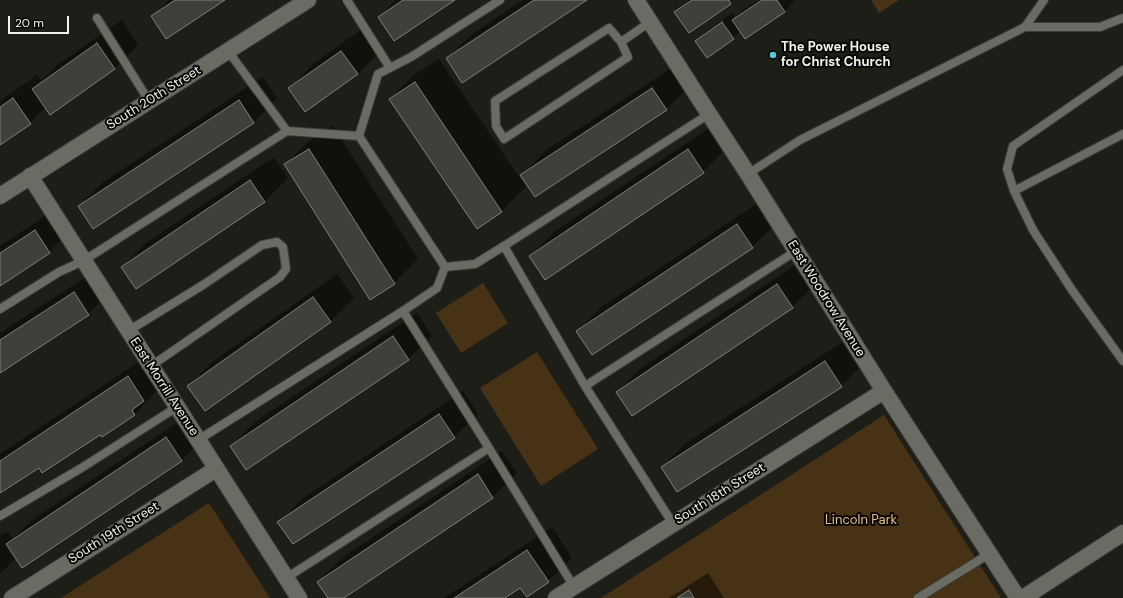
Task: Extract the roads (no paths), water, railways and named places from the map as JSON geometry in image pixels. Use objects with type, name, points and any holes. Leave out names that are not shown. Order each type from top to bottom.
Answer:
[{"type":"street","name":"South 20th Street","points":[[0,196],[308,0]]},
{"type":"street","name":"East Woodrow Avenue","points":[[636,0],[748,174],[884,391],[1018,598]]},
{"type":"street","name":"East Morrill Avenue","points":[[30,176],[299,598]]},
{"type":"street","name":"South 18th Street","points":[[556,598],[884,391]]},
{"type":"street","name":"South 19th Street","points":[[12,598],[216,468]]},
{"type":"street","points":[[1023,598],[1123,533]]},
{"type":"lane","points":[[347,0],[390,68]]},
{"type":"lane","points":[[445,267],[360,136],[378,74],[411,57],[500,0]]},
{"type":"lane","points":[[1025,27],[1044,0]]},
{"type":"lane","points":[[97,18],[149,101]]},
{"type":"lane","points":[[748,174],[800,140],[1025,27],[1100,27],[1123,18]]},
{"type":"lane","points":[[621,42],[650,22]]},
{"type":"lane","points":[[609,28],[621,42],[628,57],[504,139],[496,126],[495,101],[609,28]]},
{"type":"lane","points":[[228,51],[286,131]]},
{"type":"lane","points":[[1123,70],[1013,146],[1007,169],[1014,191],[1033,230],[1072,290],[1123,361]]},
{"type":"lane","points":[[445,267],[475,264],[709,114]]},
{"type":"lane","points":[[0,309],[59,272],[83,261],[286,131],[360,136]]},
{"type":"lane","points":[[1014,191],[1123,134]]},
{"type":"lane","points":[[128,331],[203,285],[262,245],[277,242],[283,247],[286,269],[280,278],[151,366]]},
{"type":"lane","points":[[504,246],[585,386],[673,524]]},
{"type":"lane","points":[[585,386],[796,251]]},
{"type":"lane","points":[[198,440],[437,288],[445,267]]},
{"type":"lane","points":[[403,311],[574,587]]},
{"type":"lane","points":[[0,516],[83,468],[177,407]]},
{"type":"lane","points":[[286,578],[488,448]]},
{"type":"lane","points":[[918,598],[989,554]]},
{"type":"place","name":"The Power House for Christ Church","points":[[773,55]]},
{"type":"park label","name":"Lincoln Park","points":[[861,521]]}]
